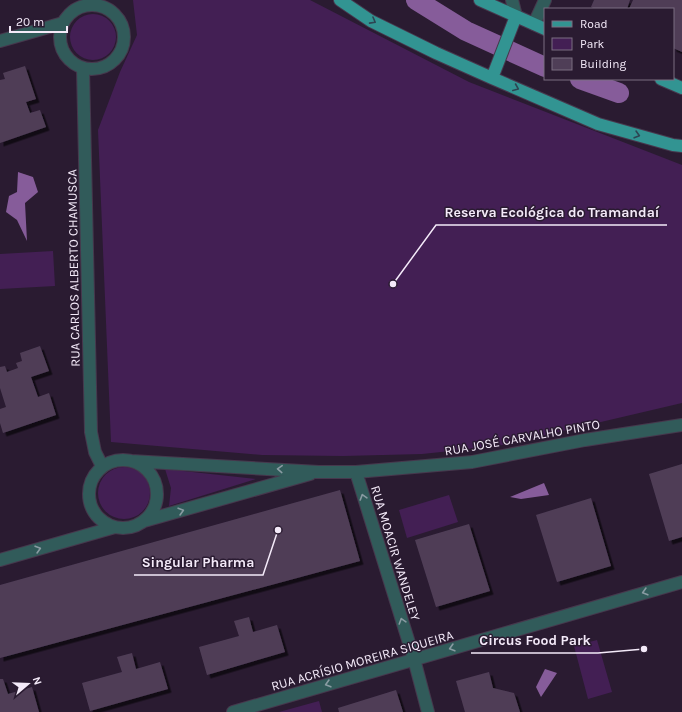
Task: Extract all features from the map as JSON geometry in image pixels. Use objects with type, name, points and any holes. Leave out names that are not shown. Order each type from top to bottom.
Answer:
[{"type":"main road","points":[[340,0],[371,21],[436,53],[598,124],[673,145],[682,146]]},
{"type":"main road","points":[[480,0],[539,26]]},
{"type":"main road","points":[[492,78],[516,16]]},
{"type":"main road","points":[[662,80],[682,88]]},
{"type":"street","points":[[512,0],[516,16]]},
{"type":"street","points":[[539,26],[545,0]]},
{"type":"street","points":[[100,3],[116,17],[121,25],[123,35],[122,45],[118,54],[111,62],[93,69],[83,68],[68,58],[60,41],[60,32],[63,23],[69,14],[78,8],[100,3]]},
{"type":"street","points":[[0,41],[63,23]]},
{"type":"street","name":"RUA CARLOS ALBERTO CHAMUSCA","points":[[83,68],[91,432],[95,452],[102,466]]},
{"type":"street","name":"RUA JOSÉ CARVALHO PINTO","points":[[132,461],[319,472],[356,472],[472,462],[585,440],[682,425]]},
{"type":"street","points":[[111,461],[132,461],[142,465],[150,472],[155,482],[157,493],[156,504],[144,521],[135,526],[125,528],[115,527],[105,523],[91,506],[89,495],[90,484],[95,474],[102,466],[111,461]]},
{"type":"street","name":"RUA JOSÉ CARVALHO PINTO","points":[[144,521],[319,472]]},
{"type":"street","name":"RUA MOACIR WANDELEY","points":[[356,472],[414,659],[428,712]]},
{"type":"street","points":[[0,560],[115,527]]},
{"type":"street","name":"RUA ACRÍSIO MOREIRA SIQUEIRA","points":[[234,712],[682,582]]},
{"type":"green space","points":[[133,0],[310,0],[469,82],[682,165],[682,403],[498,446],[422,454],[343,456],[262,455],[111,442],[98,130],[120,72],[137,35]]},
{"type":"green space","points":[[88,14],[98,14],[106,18],[112,24],[116,32],[116,42],[112,50],[106,56],[98,60],[88,60],[80,56],[74,50],[70,42],[70,32],[74,24],[80,18]]},
{"type":"green space","points":[[53,251],[55,286],[0,289],[0,254]]},
{"type":"green space","points":[[124,467],[138,471],[146,479],[150,493],[146,507],[138,515],[124,519],[110,515],[102,507],[98,493],[102,479],[110,471]]},
{"type":"green space","points":[[165,469],[256,479],[169,506],[171,488]]},
{"type":"green space","points":[[449,495],[458,522],[407,538],[399,510]]},
{"type":"green space","points":[[597,640],[612,692],[588,699],[574,646]]},
{"type":"green space","points":[[319,701],[322,712],[279,712]]},
{"type":"shaded area","points":[[18,172],[33,177],[38,192],[25,203],[27,241],[17,220],[6,212],[9,196],[17,192]]},
{"type":"shaded area","points":[[544,483],[549,495],[521,499],[510,497]]},
{"type":"shaded area","points":[[545,669],[557,673],[541,697],[536,687]]},
{"type":"building","points":[[594,0],[630,0],[627,8],[591,7]]},
{"type":"building","points":[[633,0],[682,0],[682,52],[674,48],[674,8],[629,8]]},
{"type":"building","points":[[25,66],[36,99],[26,102],[30,113],[40,110],[46,127],[0,143],[0,80],[5,79],[3,73]]},
{"type":"building","points":[[40,346],[49,371],[31,377],[38,397],[49,393],[56,415],[3,433],[0,423],[0,409],[6,407],[0,388],[0,367],[5,366],[7,372],[18,368],[16,363],[22,361],[20,353]]},
{"type":"building","points":[[682,464],[682,537],[669,541],[649,474]]},
{"type":"building","points":[[340,490],[360,561],[0,658],[0,585]]},
{"type":"building","points":[[591,498],[611,566],[557,582],[536,515]]},
{"type":"building","points":[[469,524],[490,591],[436,607],[415,540]]},
{"type":"building","points":[[249,617],[253,632],[277,625],[285,652],[207,675],[199,647],[239,636],[234,621]]},
{"type":"building","points":[[132,653],[136,669],[160,662],[168,689],[90,711],[82,683],[122,672],[117,657]]},
{"type":"building","points":[[489,672],[493,688],[514,693],[520,712],[465,712],[456,681]]},
{"type":"building","points":[[0,679],[3,679],[8,694],[32,687],[39,712],[0,712]]},
{"type":"building","points":[[396,690],[403,712],[339,712],[338,708]]},
{"type":"waterway","points":[[416,0],[466,31],[544,67]]},
{"type":"waterway","points":[[583,80],[619,93]]},
{"type":"place","name":"Reserva Ecológica do Tramandaí","points":[[393,284]]},
{"type":"place","name":"Singular Pharma","points":[[278,530]]},
{"type":"place","name":"Circus Food Park","points":[[644,649]]}]
